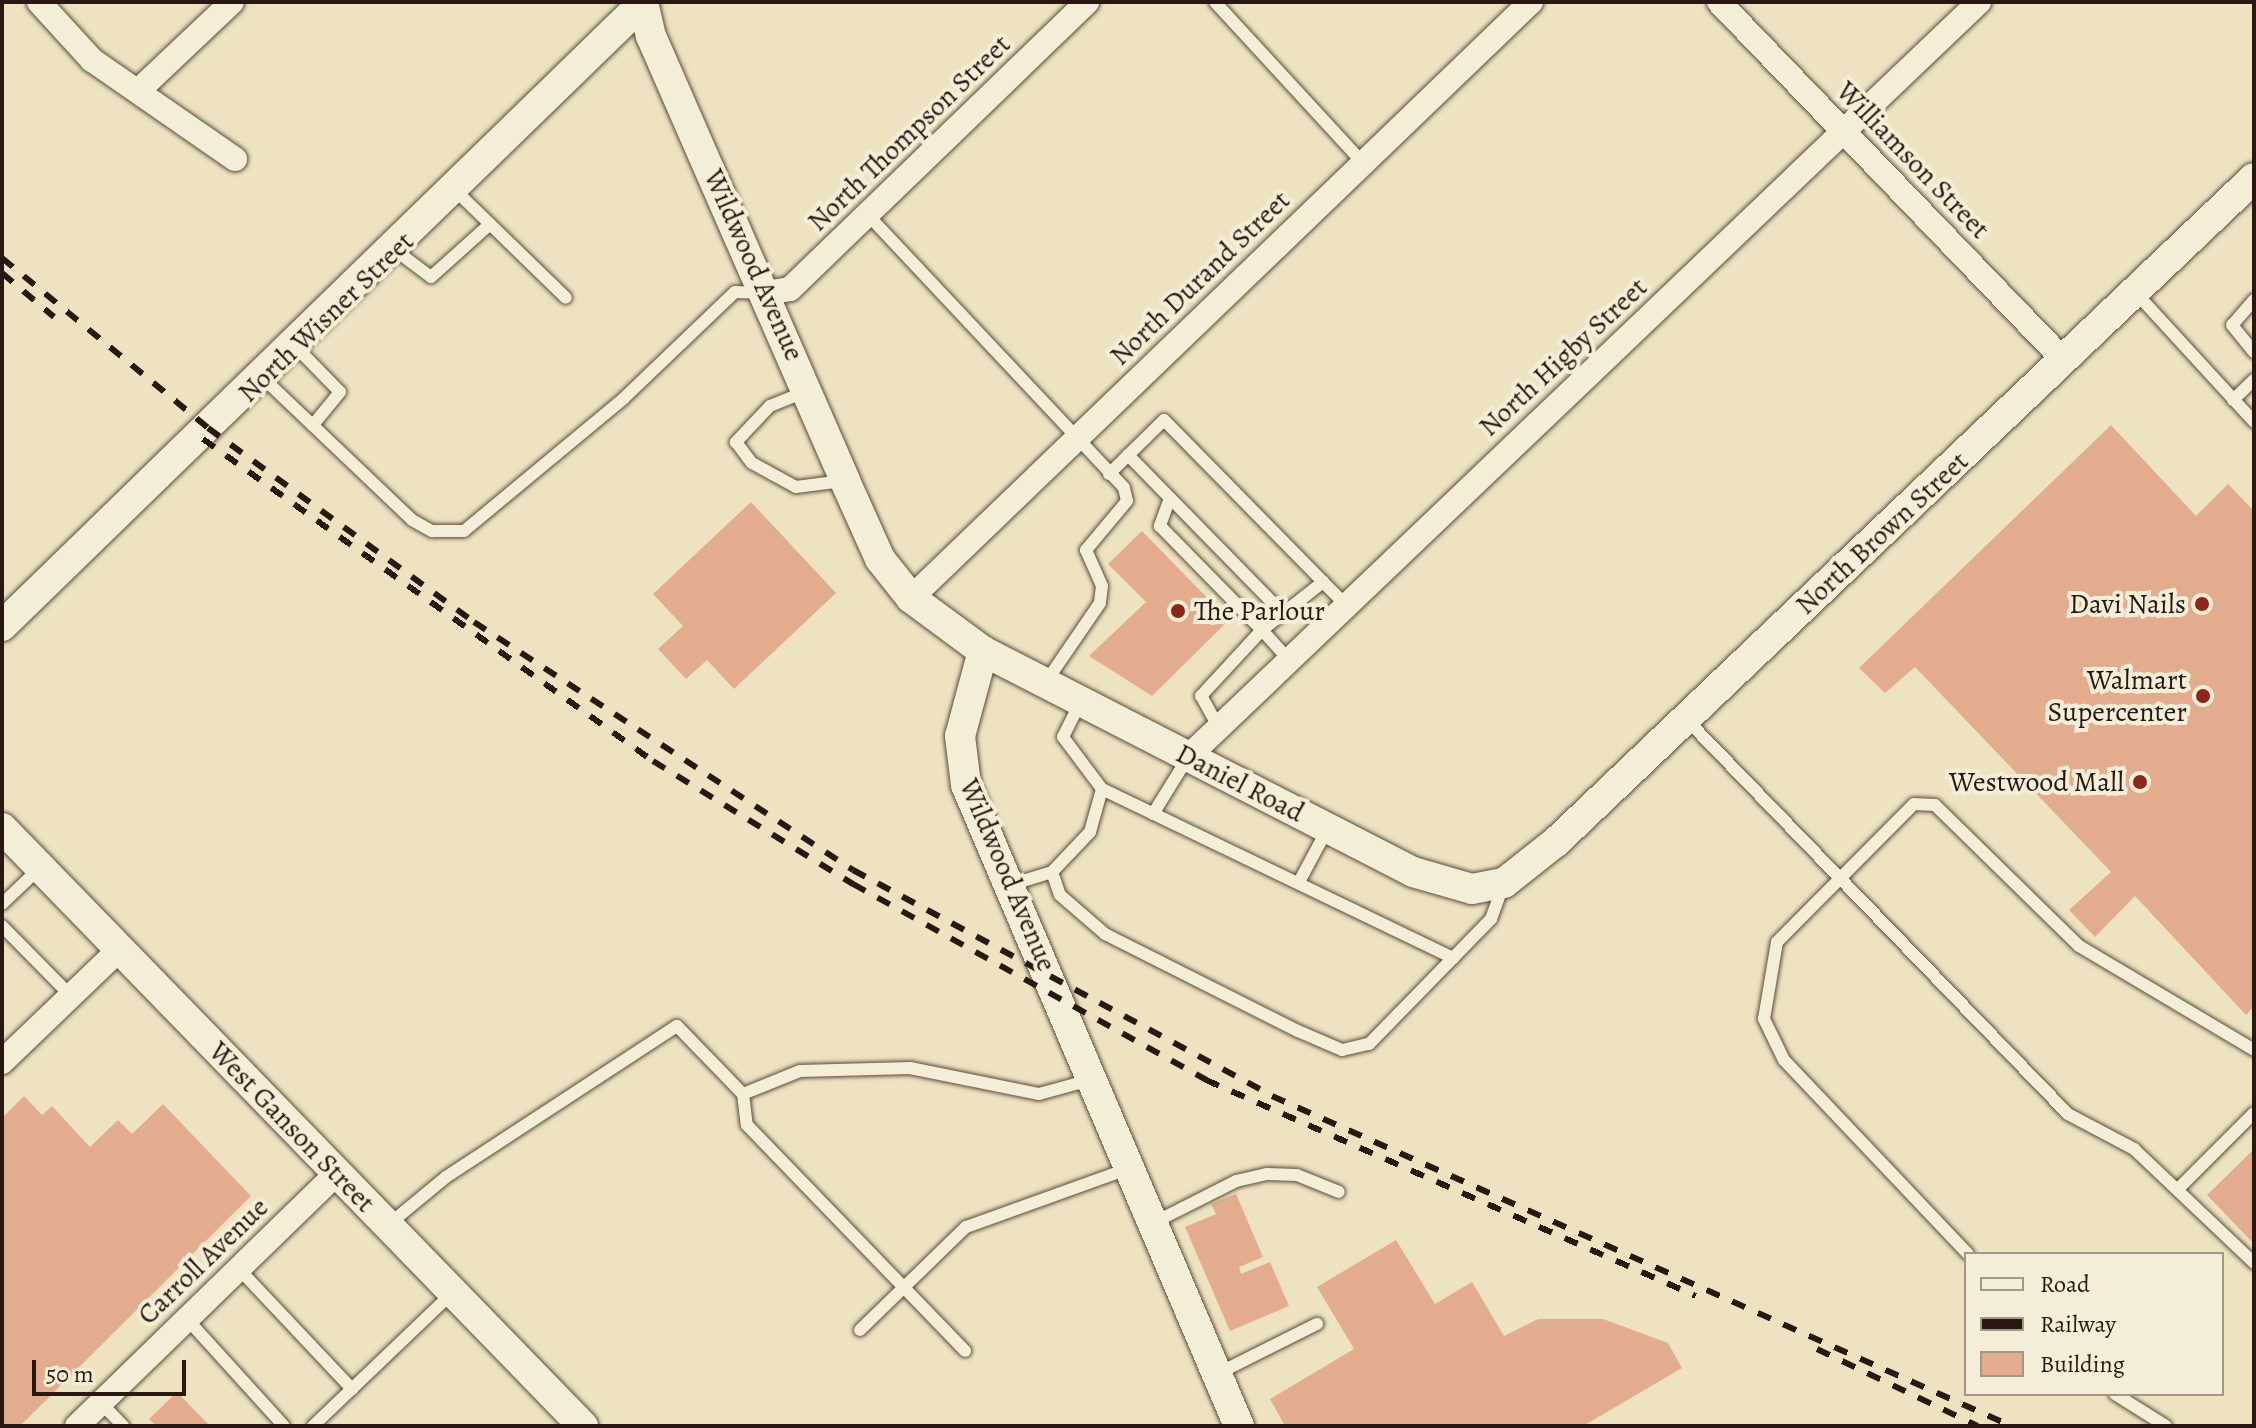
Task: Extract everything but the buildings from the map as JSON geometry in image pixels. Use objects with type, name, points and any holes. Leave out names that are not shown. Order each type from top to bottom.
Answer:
[{"type":"street","points":[[39,2],[92,60],[235,159]]},
{"type":"street","points":[[138,91],[232,2]]},
{"type":"street","name":"North Wisner Street","points":[[2,626],[456,191],[644,2]]},
{"type":"street","name":"Wildwood Avenue","points":[[644,2],[651,36],[810,390],[845,481],[880,559],[911,598],[983,651],[960,736],[966,785],[1239,1426]]},
{"type":"street","name":"North Thompson Street","points":[[765,293],[790,289],[1087,2]]},
{"type":"street","name":"North Durand Street","points":[[911,598],[1531,2]]},
{"type":"street","name":"Williamson Street","points":[[1719,2],[2064,360]]},
{"type":"street","name":"North Higby Street","points":[[1189,756],[1979,2]]},
{"type":"street","name":"North Brown Street","points":[[1504,883],[1686,719],[2254,178]]},
{"type":"street","name":"Daniel Road","points":[[983,651],[1328,828],[1444,883],[1472,889],[1504,883]]},
{"type":"street","name":"West Ganson Street","points":[[2,828],[583,1426]]},
{"type":"street","points":[[2,1062],[120,949]]},
{"type":"street","name":"Carroll Avenue","points":[[77,1426],[337,1173]]},
{"type":"lane","points":[[1215,2],[1363,163]]},
{"type":"lane","points":[[456,191],[566,298]]},
{"type":"lane","points":[[868,215],[1109,474],[1127,501],[1086,550],[1102,586],[1100,603],[1046,682]]},
{"type":"lane","points":[[395,250],[431,277],[490,224]]},
{"type":"lane","points":[[262,377],[412,520],[432,531],[464,531],[623,399],[735,292],[765,293]]},
{"type":"lane","points":[[2136,293],[2254,422]]},
{"type":"lane","points":[[2254,300],[2232,325],[2254,352]]},
{"type":"lane","points":[[295,346],[340,392],[313,425]]},
{"type":"lane","points":[[2233,400],[2254,380]]},
{"type":"lane","points":[[810,390],[770,406],[736,442],[752,463],[796,487],[845,481]]},
{"type":"lane","points":[[1109,474],[1164,420],[1345,604]]},
{"type":"lane","points":[[1128,455],[1282,612]]},
{"type":"lane","points":[[1170,498],[1160,526],[1288,659]]},
{"type":"lane","points":[[1219,728],[1201,696],[1262,630],[1323,582]]},
{"type":"lane","points":[[1081,701],[1063,737],[1102,789],[1453,958]]},
{"type":"lane","points":[[1686,719],[1836,878],[2068,1114],[2134,1149],[2254,1263]]},
{"type":"lane","points":[[1153,814],[1189,756]]},
{"type":"lane","points":[[1010,885],[1052,872],[1090,832],[1102,789]]},
{"type":"lane","points":[[1966,1252],[1784,1060],[1764,1019],[1777,942],[1836,878],[1914,804],[1935,805],[2079,946],[2254,1050]]},
{"type":"lane","points":[[1299,882],[1328,828]]},
{"type":"lane","points":[[2,904],[41,867]]},
{"type":"lane","points":[[1052,872],[1071,910],[1105,934],[1342,1050],[1369,1044],[1491,919],[1504,883]]},
{"type":"lane","points":[[2,926],[71,996]]},
{"type":"lane","points":[[388,1225],[446,1177],[677,1026],[743,1094],[747,1125],[965,1351]]},
{"type":"lane","points":[[743,1094],[800,1071],[910,1068],[1039,1094],[1093,1079]]},
{"type":"lane","points":[[2178,1189],[2254,1113]]},
{"type":"lane","points":[[860,1330],[966,1227],[1130,1168]]},
{"type":"lane","points":[[1153,1223],[1236,1181],[1267,1174],[1297,1175],[1339,1192]]},
{"type":"lane","points":[[239,1269],[352,1389]]},
{"type":"lane","points":[[313,1426],[453,1292]]},
{"type":"lane","points":[[187,1319],[284,1426]]},
{"type":"lane","points":[[1217,1374],[1317,1324]]},
{"type":"lane","points":[[2118,1396],[2166,1426]]},
{"type":"lane","points":[[101,1403],[123,1426]]},
{"type":"railway","points":[[2,258],[208,428],[474,622],[853,870],[1272,1096],[2011,1426]]},
{"type":"railway","points":[[2,273],[54,317]]},
{"type":"railway","points":[[203,439],[653,761],[853,884],[1206,1080],[1696,1296]]},
{"type":"railway","points":[[1817,1349],[1978,1426]]},
{"type":"place","name":"Davi Nails","points":[[2202,604]]},
{"type":"place","name":"The Parlour","points":[[1178,611]]},
{"type":"place","name":"Walmart Supercenter","points":[[2203,696]]},
{"type":"place","name":"Westwood Mall","points":[[2140,782]]}]
